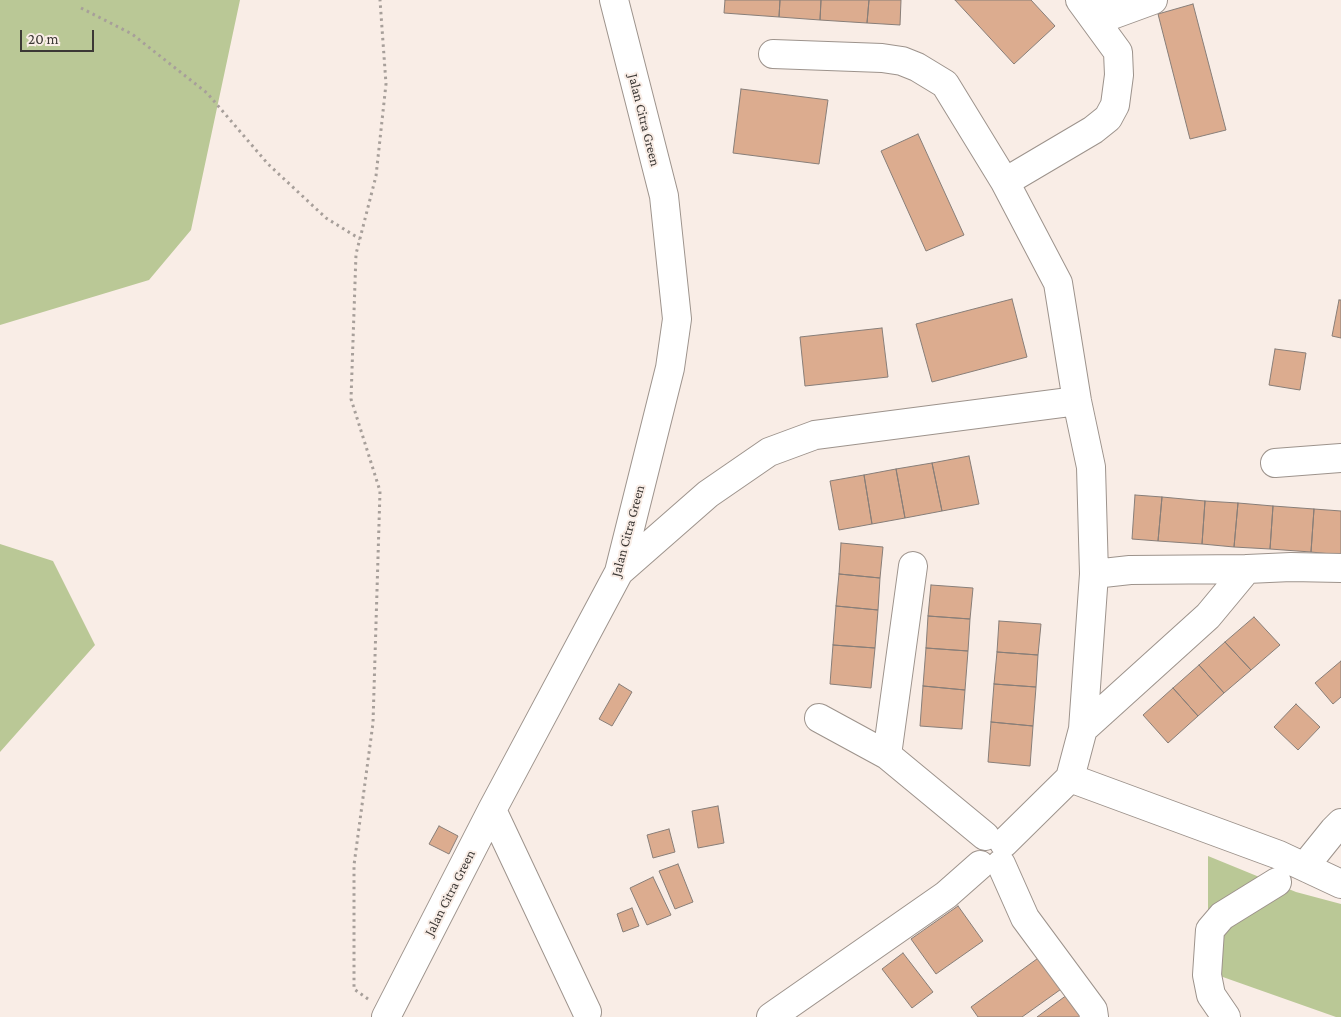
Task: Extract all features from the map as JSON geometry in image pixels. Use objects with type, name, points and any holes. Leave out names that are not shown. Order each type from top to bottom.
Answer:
[{"type":"street","name":"Jalan Citra Green","points":[[388,1015],[492,810],[619,572],[670,368],[677,319],[664,196],[614,0]]},
{"type":"street","points":[[1004,182],[1094,130],[1108,118],[1115,105],[1119,75],[1118,52],[1080,0]]},
{"type":"street","points":[[1093,0],[1101,10],[1112,15],[1153,0]]},
{"type":"street","points":[[771,1017],[946,895],[1070,778],[1083,729],[1094,574],[1091,467],[1077,401],[1058,283],[1004,182],[945,84],[917,67],[882,58],[773,54]]},
{"type":"street","points":[[619,572],[708,494],[769,452],[815,436],[1077,401]]},
{"type":"street","points":[[1275,462],[1341,458]]},
{"type":"street","points":[[887,755],[913,566]]},
{"type":"street","points":[[1094,574],[1130,570],[1341,568]]},
{"type":"street","points":[[1083,729],[1208,616],[1247,569]]},
{"type":"street","points":[[819,718],[887,755],[993,852],[1026,918],[1093,1010],[1094,1017]]},
{"type":"street","points":[[1070,778],[1290,866],[1341,884]]},
{"type":"street","points":[[492,810],[587,1012]]},
{"type":"street","points":[[1226,1017],[1211,995],[1207,976],[1210,930],[1222,916],[1290,866],[1341,823]]},
{"type":"path","points":[[380,0],[386,84],[376,176],[356,254],[351,399],[380,491],[373,723],[354,865],[354,989],[388,1015]]},
{"type":"path","points":[[81,8],[132,34],[207,93],[268,164],[326,218],[360,240]]},
{"type":"green space","points":[[0,0],[240,0],[191,230],[149,280],[0,325]]},
{"type":"green space","points":[[0,544],[53,561],[95,645],[0,752]]},
{"type":"green space","points":[[1208,856],[1296,892],[1341,904],[1341,1017],[1336,1017],[1220,976],[1208,911]]},
{"type":"building","points":[[725,0],[780,0],[779,17],[724,13]]},
{"type":"building","points":[[780,0],[821,0],[820,20],[779,17]]},
{"type":"building","points":[[821,0],[869,0],[867,23],[820,20]]},
{"type":"building","points":[[869,0],[901,0],[900,25],[867,23]]},
{"type":"building","points":[[955,0],[1031,0],[1055,26],[1014,64]]},
{"type":"building","points":[[1193,4],[1226,130],[1190,139],[1158,14]]},
{"type":"building","points":[[741,89],[828,100],[819,164],[733,153]]},
{"type":"building","points":[[918,134],[964,235],[926,251],[881,151]]},
{"type":"building","points":[[1012,299],[1027,357],[932,382],[916,324]]},
{"type":"building","points":[[1339,300],[1341,300],[1341,338],[1332,336]]},
{"type":"building","points":[[882,328],[888,377],[805,386],[800,337]]},
{"type":"building","points":[[1275,349],[1306,353],[1300,390],[1269,385]]},
{"type":"building","points":[[969,456],[979,504],[942,511],[932,463]]},
{"type":"building","points":[[932,463],[942,511],[905,518],[896,469]]},
{"type":"building","points":[[896,469],[905,518],[872,524],[864,475]]},
{"type":"building","points":[[864,475],[872,524],[839,530],[830,481]]},
{"type":"building","points":[[1135,495],[1162,497],[1158,541],[1132,539]]},
{"type":"building","points":[[1162,497],[1205,501],[1202,544],[1158,541]]},
{"type":"building","points":[[1205,501],[1238,503],[1234,547],[1202,544]]},
{"type":"building","points":[[1238,503],[1273,506],[1270,549],[1234,547]]},
{"type":"building","points":[[1273,506],[1314,509],[1311,552],[1270,549]]},
{"type":"building","points":[[1314,509],[1341,511],[1341,555],[1311,552]]},
{"type":"building","points":[[841,543],[883,547],[880,578],[839,574]]},
{"type":"building","points":[[839,574],[880,578],[878,610],[836,606]]},
{"type":"building","points":[[931,585],[973,588],[970,619],[928,616]]},
{"type":"building","points":[[836,606],[878,610],[875,648],[833,645]]},
{"type":"building","points":[[928,616],[970,619],[968,651],[926,648]]},
{"type":"building","points":[[1254,617],[1280,645],[1251,670],[1225,642]]},
{"type":"building","points":[[999,621],[1041,624],[1038,655],[997,652]]},
{"type":"building","points":[[1225,642],[1251,670],[1224,693],[1199,665]]},
{"type":"building","points":[[833,645],[875,648],[871,688],[830,684]]},
{"type":"building","points":[[926,648],[968,651],[965,690],[923,686]]},
{"type":"building","points":[[997,652],[1038,655],[1036,687],[994,684]]},
{"type":"building","points":[[1341,661],[1341,697],[1333,704],[1315,683]]},
{"type":"building","points":[[1199,665],[1224,693],[1198,716],[1173,688]]},
{"type":"building","points":[[619,684],[632,692],[612,726],[599,719]]},
{"type":"building","points":[[994,684],[1036,687],[1033,726],[991,722]]},
{"type":"building","points":[[923,686],[965,690],[962,729],[920,726]]},
{"type":"building","points":[[1173,688],[1198,716],[1168,743],[1143,715]]},
{"type":"building","points":[[1296,704],[1320,727],[1298,750],[1274,727]]},
{"type":"building","points":[[991,722],[1033,726],[1030,766],[988,762]]},
{"type":"building","points":[[718,806],[724,843],[698,848],[692,811]]},
{"type":"building","points":[[439,826],[458,836],[449,854],[429,844]]},
{"type":"building","points":[[669,829],[675,852],[653,858],[647,835]]},
{"type":"building","points":[[678,864],[693,902],[675,909],[659,871]]},
{"type":"building","points":[[653,877],[671,915],[647,925],[630,888]]},
{"type":"building","points":[[958,906],[983,941],[936,974],[911,939]]},
{"type":"building","points":[[632,908],[639,926],[623,932],[617,914]]},
{"type":"building","points":[[903,953],[933,992],[912,1008],[882,969]]},
{"type":"building","points":[[1041,956],[1064,987],[1022,1017],[978,1017],[971,1007]]},
{"type":"building","points":[[1071,992],[1090,1017],[1037,1017]]}]
